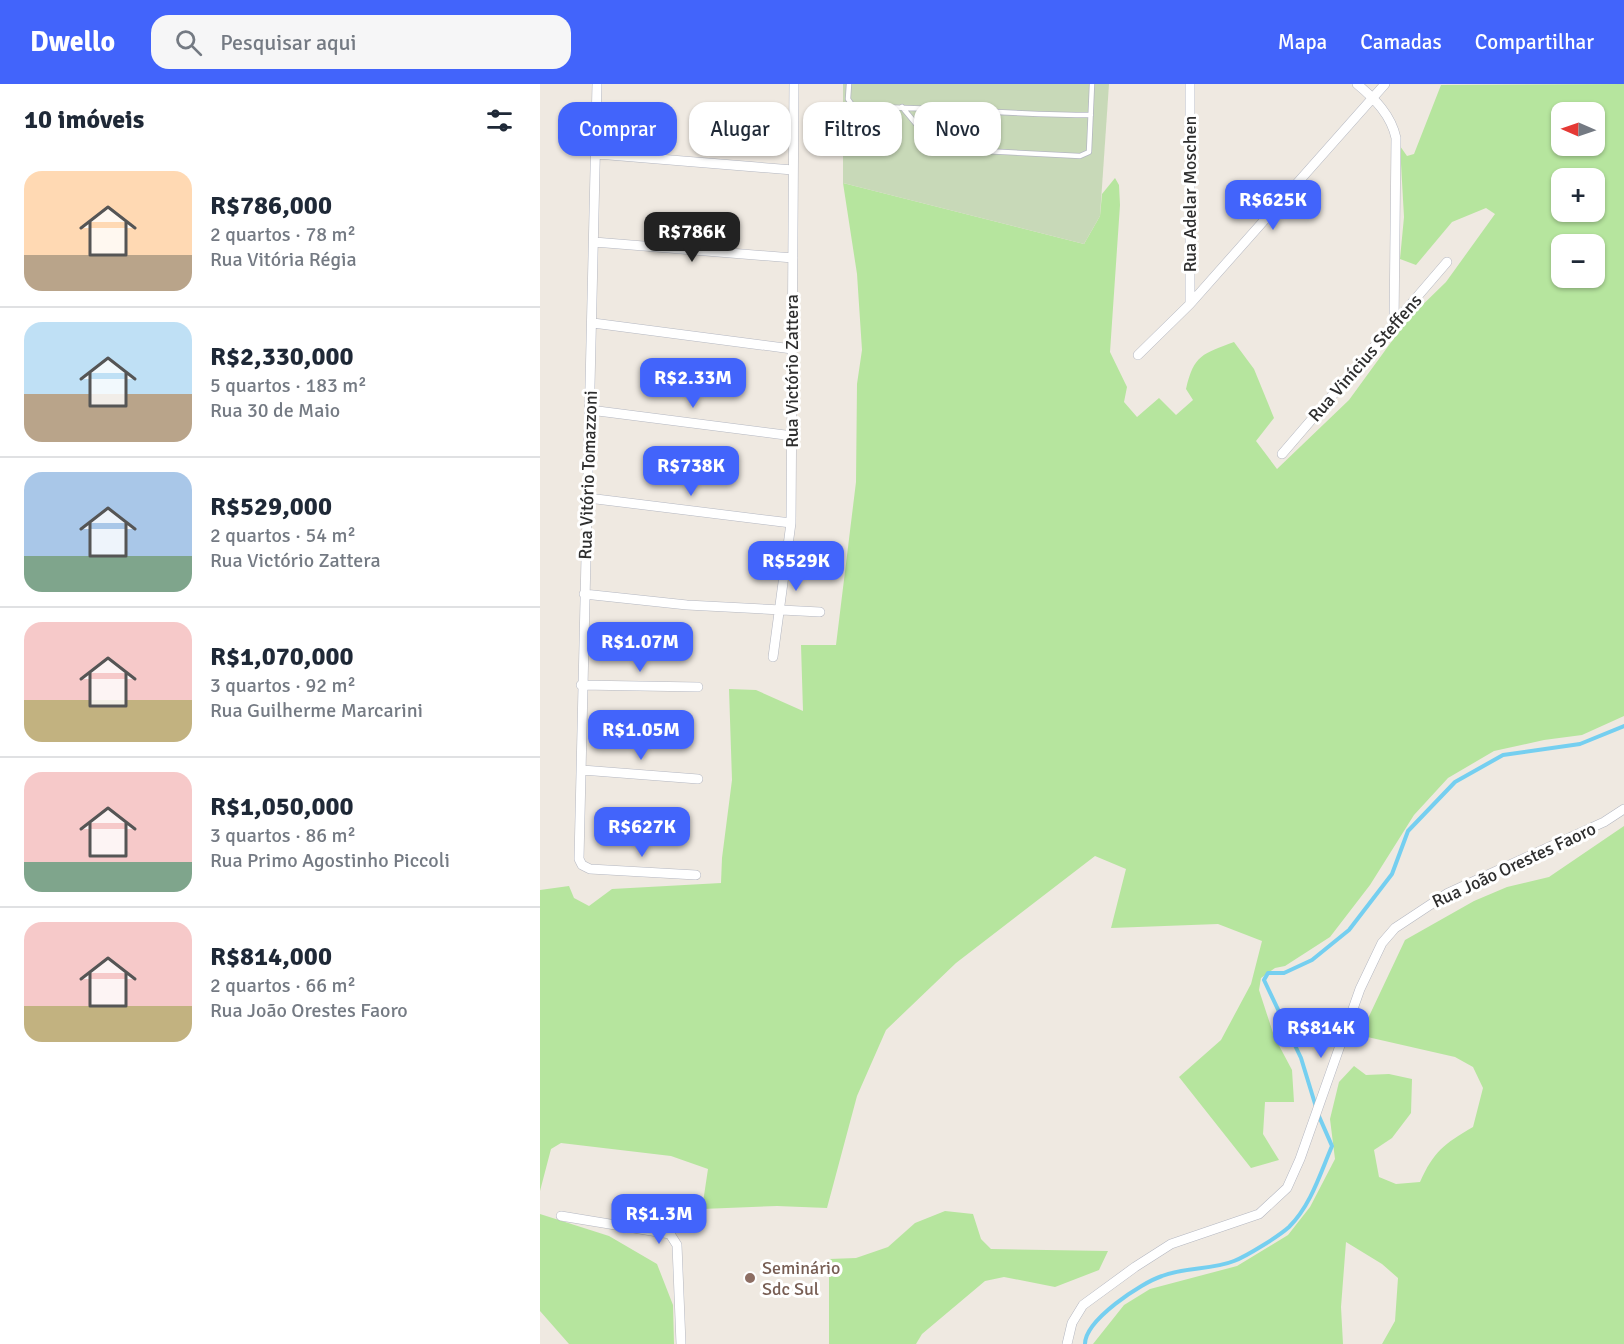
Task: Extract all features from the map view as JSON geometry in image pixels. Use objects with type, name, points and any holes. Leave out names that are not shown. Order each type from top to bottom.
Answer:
[{"type":"street","name":"Rua Vitório Tomazzoni","points":[[597,84],[597,102]]},
{"type":"street","name":"Rua Victório Zattera","points":[[773,657],[791,523],[794,84]]},
{"type":"street","name":"Rua Adelar Moschen","points":[[1190,84],[1190,304]]},
{"type":"street","points":[[1357,84],[1373,98],[1393,124],[1396,138],[1394,326]]},
{"type":"street","points":[[1138,355],[1190,304],[1384,84]]},
{"type":"street","name":"Rua Vitório Tomazzoni","points":[[597,156],[581,685],[582,770],[579,860],[582,865],[590,869],[696,875]]},
{"type":"street","points":[[622,156],[793,170]]},
{"type":"street","points":[[594,242],[793,258]]},
{"type":"street","name":"Rua Vinícius Steffens","points":[[1282,454],[1447,262]]},
{"type":"street","points":[[592,323],[792,349]]},
{"type":"street","points":[[590,410],[793,435]]},
{"type":"street","points":[[588,498],[791,523]]},
{"type":"street","points":[[584,594],[687,605],[780,612],[820,612]]},
{"type":"street","points":[[581,685],[698,687]]},
{"type":"street","points":[[582,770],[698,779]]},
{"type":"street","name":"Rua João Orestes Faoro","points":[[1067,1344],[1072,1323],[1083,1305],[1135,1267],[1171,1244],[1259,1214],[1287,1188],[1300,1159],[1360,989],[1382,943],[1395,928],[1448,893],[1604,822],[1624,809]]},
{"type":"street","points":[[561,1216],[670,1234],[677,1245],[681,1344]]},
{"type":"lane","points":[[849,84],[848,99],[850,102]]},
{"type":"lane","points":[[902,107],[931,142],[945,149],[962,152],[1086,155],[1089,152],[1092,84]]},
{"type":"lane","points":[[902,107],[1018,115],[1091,115]]},
{"type":"green space","points":[[843,84],[1109,84],[1100,216],[1084,244],[843,183],[843,156],[902,156],[902,102],[843,102]]},
{"type":"green space","points":[[1624,84],[1624,716],[1582,735],[1544,740],[1494,751],[1448,778],[1414,815],[1370,885],[1330,937],[1285,966],[1275,968],[1261,978],[1259,990],[1274,1036],[1292,1070],[1294,1102],[1265,1102],[1263,1134],[1279,1160],[1251,1168],[1179,1077],[1221,1040],[1251,984],[1262,941],[1218,924],[1111,928],[1126,869],[1095,856],[956,963],[886,1030],[857,1096],[827,1208],[777,1206],[702,1209],[708,1169],[671,1156],[561,1143],[551,1149],[540,1191],[540,890],[569,886],[574,898],[589,906],[612,889],[721,883],[732,780],[729,689],[756,690],[803,711],[801,645],[836,645],[856,482],[857,384],[862,350],[857,274],[843,183],[1084,244],[1100,216],[1102,194],[1115,178],[1119,185],[1120,205],[1110,352],[1127,387],[1124,402],[1137,417],[1159,398],[1176,415],[1193,400],[1186,389],[1197,362],[1207,353],[1234,342],[1254,369],[1274,418],[1256,441],[1277,469],[1349,400],[1408,319],[1446,282],[1495,214],[1486,208],[1452,222],[1416,265],[1400,259],[1404,217],[1400,146],[1407,156],[1414,154],[1441,85]]},
{"type":"green space","points":[[1624,826],[1624,1344],[1382,1344],[1395,1321],[1398,1278],[1382,1264],[1346,1242],[1341,1307],[1343,1344],[1093,1344],[1124,1305],[1150,1289],[1237,1266],[1288,1235],[1310,1207],[1335,1159],[1330,1119],[1339,1082],[1354,1066],[1366,1075],[1389,1074],[1412,1079],[1411,1113],[1392,1138],[1374,1150],[1379,1177],[1396,1184],[1420,1182],[1435,1155],[1454,1138],[1473,1127],[1483,1088],[1473,1067],[1455,1057],[1363,1036],[1363,1029],[1405,940],[1474,901],[1507,887],[1549,877]]},
{"type":"green space","points":[[945,1211],[973,1214],[981,1239],[991,1249],[1108,1251],[1099,1270],[1055,1287],[1004,1277],[985,1281],[922,1334],[916,1344],[829,1344],[829,1259],[856,1258],[888,1247],[915,1223]]},
{"type":"green space","points":[[540,1214],[609,1236],[657,1264],[673,1305],[674,1344],[569,1344],[540,1311]]},
{"type":"waterway","points":[[1316,1107],[1301,1058],[1264,980],[1268,973],[1284,973],[1312,960],[1349,930],[1392,874],[1408,831],[1455,782],[1503,755],[1580,744],[1624,726]]},
{"type":"waterway","points":[[1085,1344],[1087,1334],[1094,1324],[1128,1294],[1141,1286],[1171,1273],[1234,1261],[1263,1246],[1289,1227],[1309,1199],[1332,1146],[1318,1114]]},
{"type":"place","name":"Seminário Sdc Sul","points":[[750,1278]]}]
